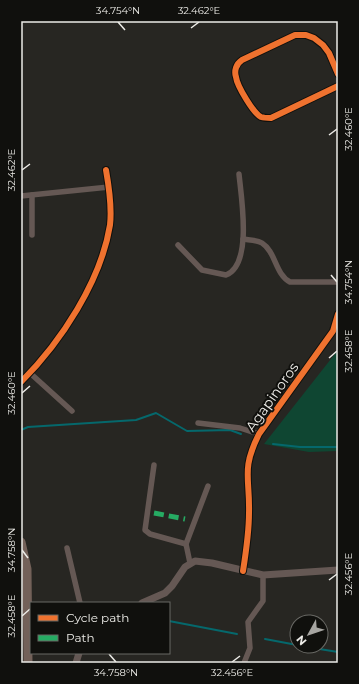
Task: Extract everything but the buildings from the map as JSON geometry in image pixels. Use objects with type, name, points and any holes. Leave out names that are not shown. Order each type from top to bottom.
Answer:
[{"type":"main road","points":[[22,547],[27,569],[26,661]]},
{"type":"street","points":[[338,74],[329,53],[322,45],[314,38],[295,35],[242,60],[235,70],[236,81],[254,111],[262,117],[271,118],[338,86]]},
{"type":"street","points":[[21,382],[30,373],[68,325],[101,260],[110,223],[109,187],[106,170]]},
{"type":"street","points":[[178,245],[202,270],[208,273],[226,275],[235,270],[238,266],[243,239],[239,174]]},
{"type":"street","points":[[21,196],[109,187]]},
{"type":"street","points":[[32,195],[32,235]]},
{"type":"street","points":[[243,239],[261,242],[265,246],[281,274],[290,282],[338,282]]},
{"type":"street","name":"Agapinoros","points":[[243,571],[248,531],[246,468],[250,452],[259,434],[320,350],[337,323],[338,314]]},
{"type":"street","points":[[30,373],[72,411]]},
{"type":"street","points":[[198,423],[240,428],[259,434]]},
{"type":"street","points":[[154,465],[145,530],[150,534],[186,544]]},
{"type":"street","points":[[190,563],[186,544],[208,486]]},
{"type":"street","points":[[67,548],[80,602]]},
{"type":"street","points":[[144,602],[164,593],[172,586],[190,563],[200,561],[263,575],[338,570]]},
{"type":"street","points":[[244,663],[250,648],[248,622],[263,601],[263,575]]},
{"type":"green space","points":[[338,350],[338,451],[309,452],[264,444]]},
{"type":"waterway","points":[[21,430],[28,427],[136,420],[156,413],[187,431],[230,430],[241,434]]},
{"type":"waterway","points":[[273,444],[300,447],[338,447]]},
{"type":"waterway","points":[[170,621],[237,634]]},
{"type":"waterway","points":[[265,639],[289,644]]},
{"type":"waterway","points":[[329,651],[338,652]]},
{"type":"marked path","points":[[154,513],[185,519]]},
{"type":"cycle path","points":[[338,74],[329,53],[323,45],[314,38],[306,35],[295,35],[242,60],[237,66],[235,72],[239,87],[246,99],[254,111],[261,117],[265,118],[271,118],[338,86]]},
{"type":"cycle path","points":[[21,382],[51,348],[64,330],[77,310],[98,268],[105,246],[111,218],[106,170]]},
{"type":"cycle path","points":[[243,571],[249,520],[248,465],[253,446],[259,434],[333,331],[338,314]]}]
